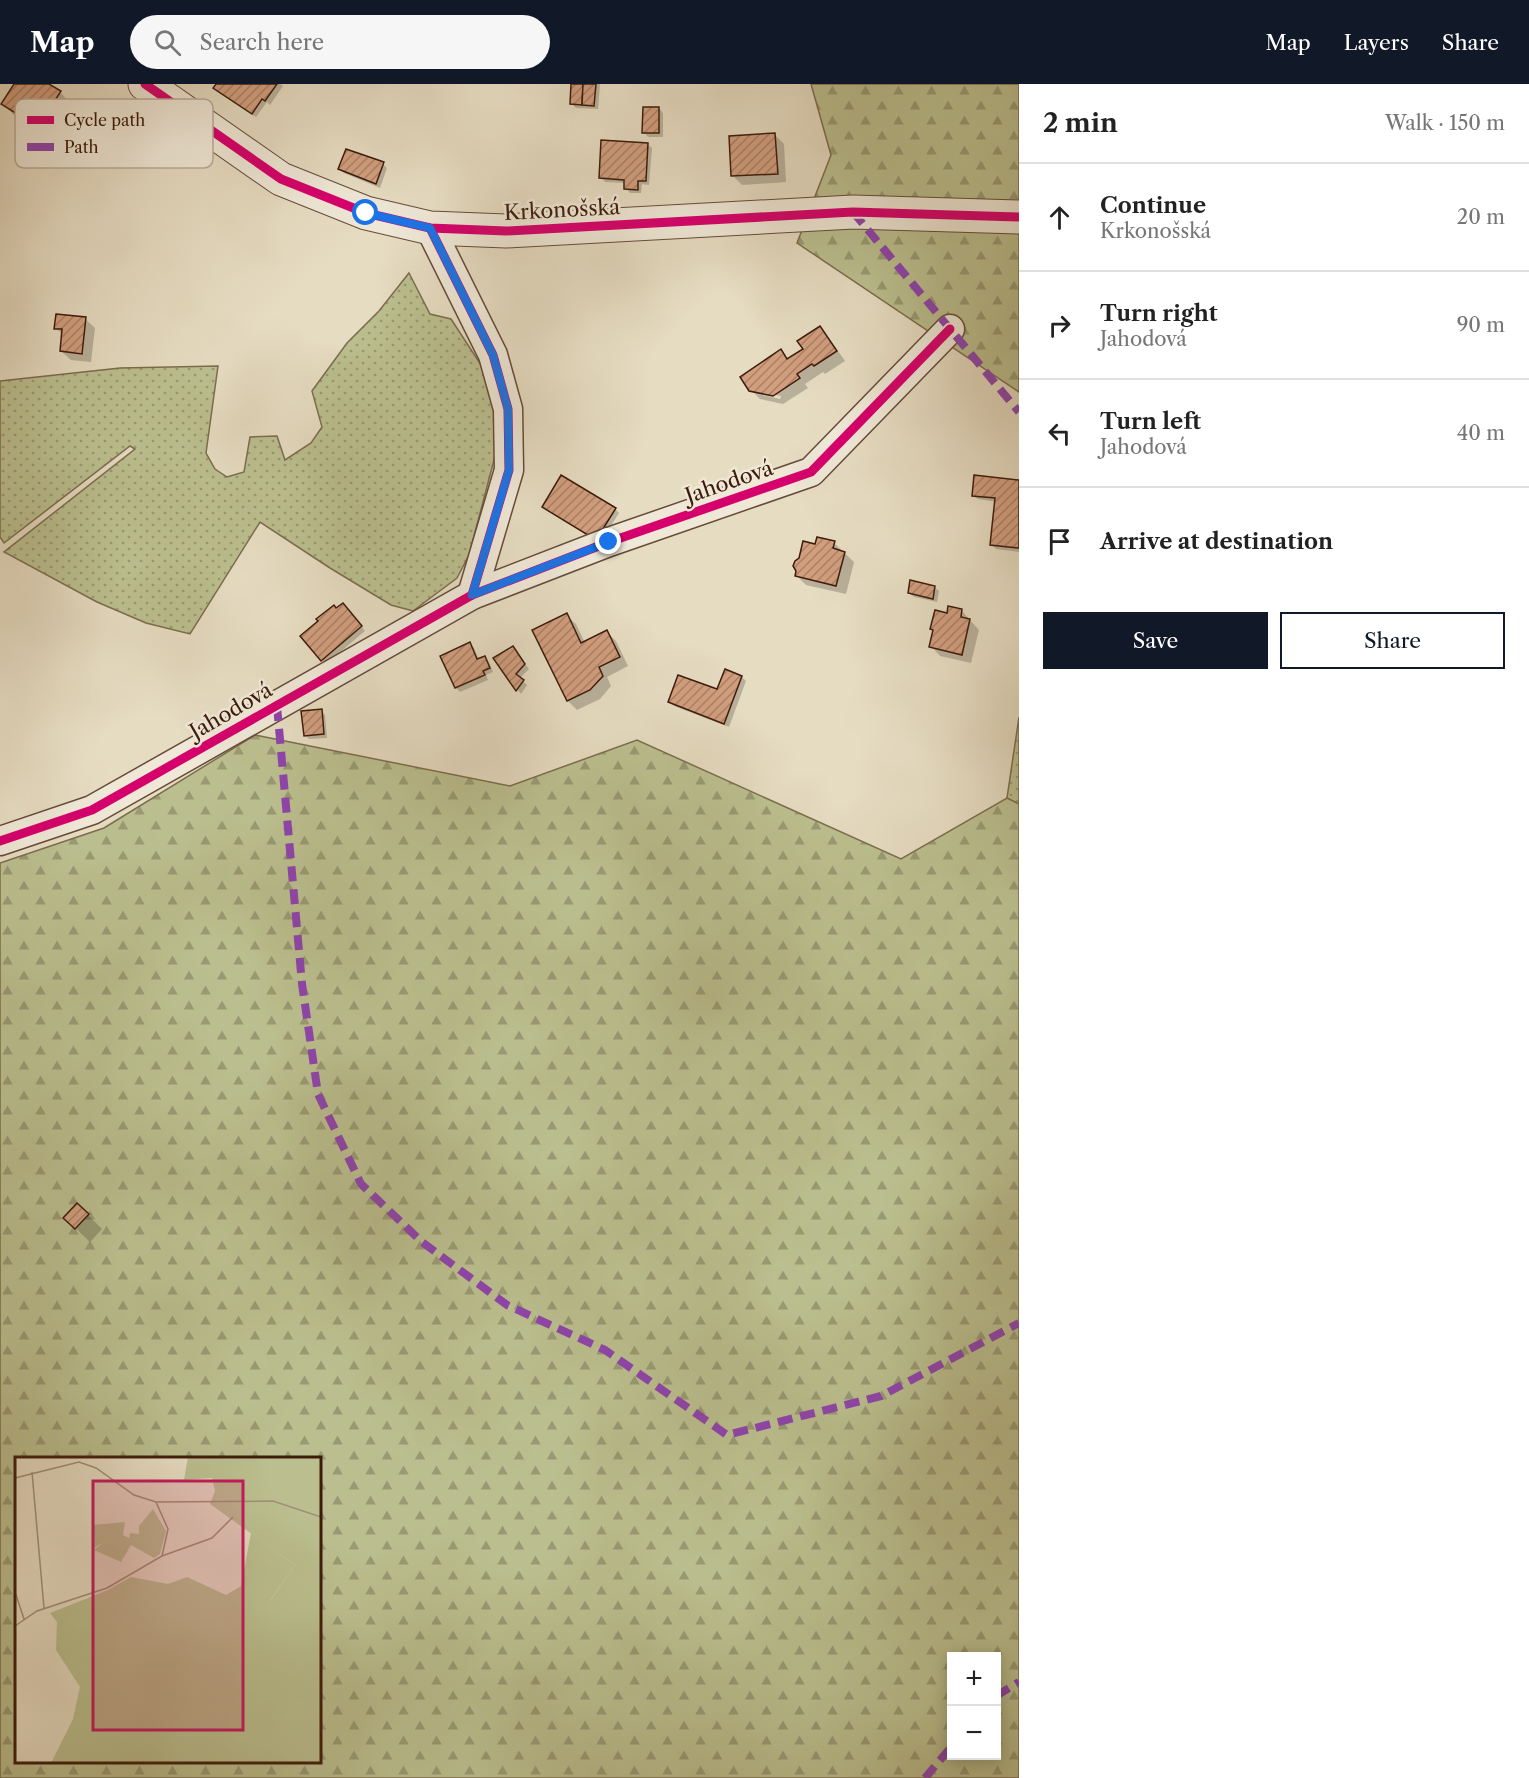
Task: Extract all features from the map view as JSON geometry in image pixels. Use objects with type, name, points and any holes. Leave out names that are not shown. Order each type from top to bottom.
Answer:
[{"type":"street","name":"Krkonošská","points":[[145,84],[166,99]]},
{"type":"street","name":"Krkonošská","points":[[213,132],[281,179],[366,213],[430,228],[506,231],[853,212],[1019,217]]},
{"type":"street","points":[[430,228],[493,355],[508,409],[509,470],[472,595]]},
{"type":"street","name":"Jahodová","points":[[0,841],[92,810],[472,595],[609,542],[811,472],[950,330]]},
{"type":"green space","points":[[811,84],[1019,84],[1019,392],[797,243],[831,155]]},
{"type":"green space","points":[[409,273],[430,314],[451,319],[483,368],[499,422],[498,445],[469,555],[457,578],[413,611],[391,605],[260,522],[190,634],[146,623],[97,602],[4,552],[135,449],[130,446],[4,543],[0,537],[0,381],[120,368],[218,366],[206,453],[215,469],[227,477],[244,472],[250,437],[277,436],[285,460],[311,443],[322,427],[312,391],[347,343],[379,311]]},
{"type":"green space","points":[[1019,717],[1019,804],[1007,798]]},
{"type":"green space","points":[[255,735],[510,786],[637,740],[901,859],[1007,798],[1019,804],[1019,1778],[0,1778],[0,863],[104,828]]},
{"type":"building","points":[[14,84],[49,84],[61,91],[56,99],[15,99],[15,113],[1,104]]},
{"type":"building","points":[[216,84],[277,84],[265,101],[262,99],[252,114],[213,88]]},
{"type":"building","points":[[571,84],[583,84],[582,105],[570,104]]},
{"type":"building","points":[[583,84],[596,84],[594,106],[582,105]]},
{"type":"building","points":[[643,107],[659,107],[659,133],[642,133]]},
{"type":"building","points":[[775,133],[778,174],[731,176],[729,136]]},
{"type":"building","points":[[601,140],[648,143],[646,181],[638,181],[638,190],[624,189],[624,180],[599,178]]},
{"type":"building","points":[[346,149],[384,162],[376,184],[338,169]]},
{"type":"building","points":[[56,314],[86,317],[82,354],[60,351],[62,329],[54,329]]},
{"type":"building","points":[[820,326],[837,351],[797,374],[800,378],[773,396],[749,391],[740,377],[781,349],[787,359],[803,349],[797,341]]},
{"type":"building","points":[[561,475],[616,508],[596,540],[542,507]]},
{"type":"building","points":[[974,475],[1019,480],[1019,548],[990,545],[995,498],[972,496]]},
{"type":"building","points":[[817,537],[835,541],[833,548],[845,552],[836,586],[795,576],[796,571],[793,566],[799,558],[803,541],[815,544]]},
{"type":"building","points":[[910,580],[935,586],[933,599],[908,593]]},
{"type":"building","points":[[343,603],[362,626],[321,661],[300,636],[334,605],[336,608]]},
{"type":"building","points":[[948,606],[962,609],[961,617],[970,619],[962,655],[929,647],[933,630],[930,629],[935,610],[947,613]]},
{"type":"building","points":[[567,613],[581,643],[607,630],[620,657],[599,667],[603,676],[590,690],[567,701],[532,630]]},
{"type":"building","points":[[470,642],[477,659],[485,656],[490,668],[483,671],[485,675],[455,688],[440,656]]},
{"type":"building","points":[[513,646],[525,664],[516,674],[524,680],[516,691],[493,658]]},
{"type":"building","points":[[725,669],[742,676],[724,724],[668,702],[678,675],[717,689]]},
{"type":"building","points":[[322,709],[324,734],[304,736],[301,711]]},
{"type":"building","points":[[77,1203],[89,1214],[75,1229],[63,1218]]},
{"type":"marked path","points":[[853,212],[1019,412]]},
{"type":"marked path","points":[[277,706],[302,984],[318,1094],[361,1184],[422,1242],[507,1305],[605,1350],[727,1435],[881,1396],[1019,1323]]},
{"type":"marked path","points":[[1001,1693],[1019,1682]]},
{"type":"marked path","points":[[925,1778],[947,1752]]},
{"type":"cycle path","points":[[145,84],[166,99]]},
{"type":"cycle path","points":[[213,132],[281,179],[366,213],[430,228],[506,231],[853,212],[1019,217]]},
{"type":"cycle path","points":[[430,228],[493,355],[508,409],[509,470],[472,595]]},
{"type":"cycle path","points":[[0,841],[92,810],[472,595],[609,542],[811,472],[950,329]]},
{"type":"route","points":[[366,213],[430,228],[493,355],[508,409],[509,470],[472,595],[609,542]]}]
